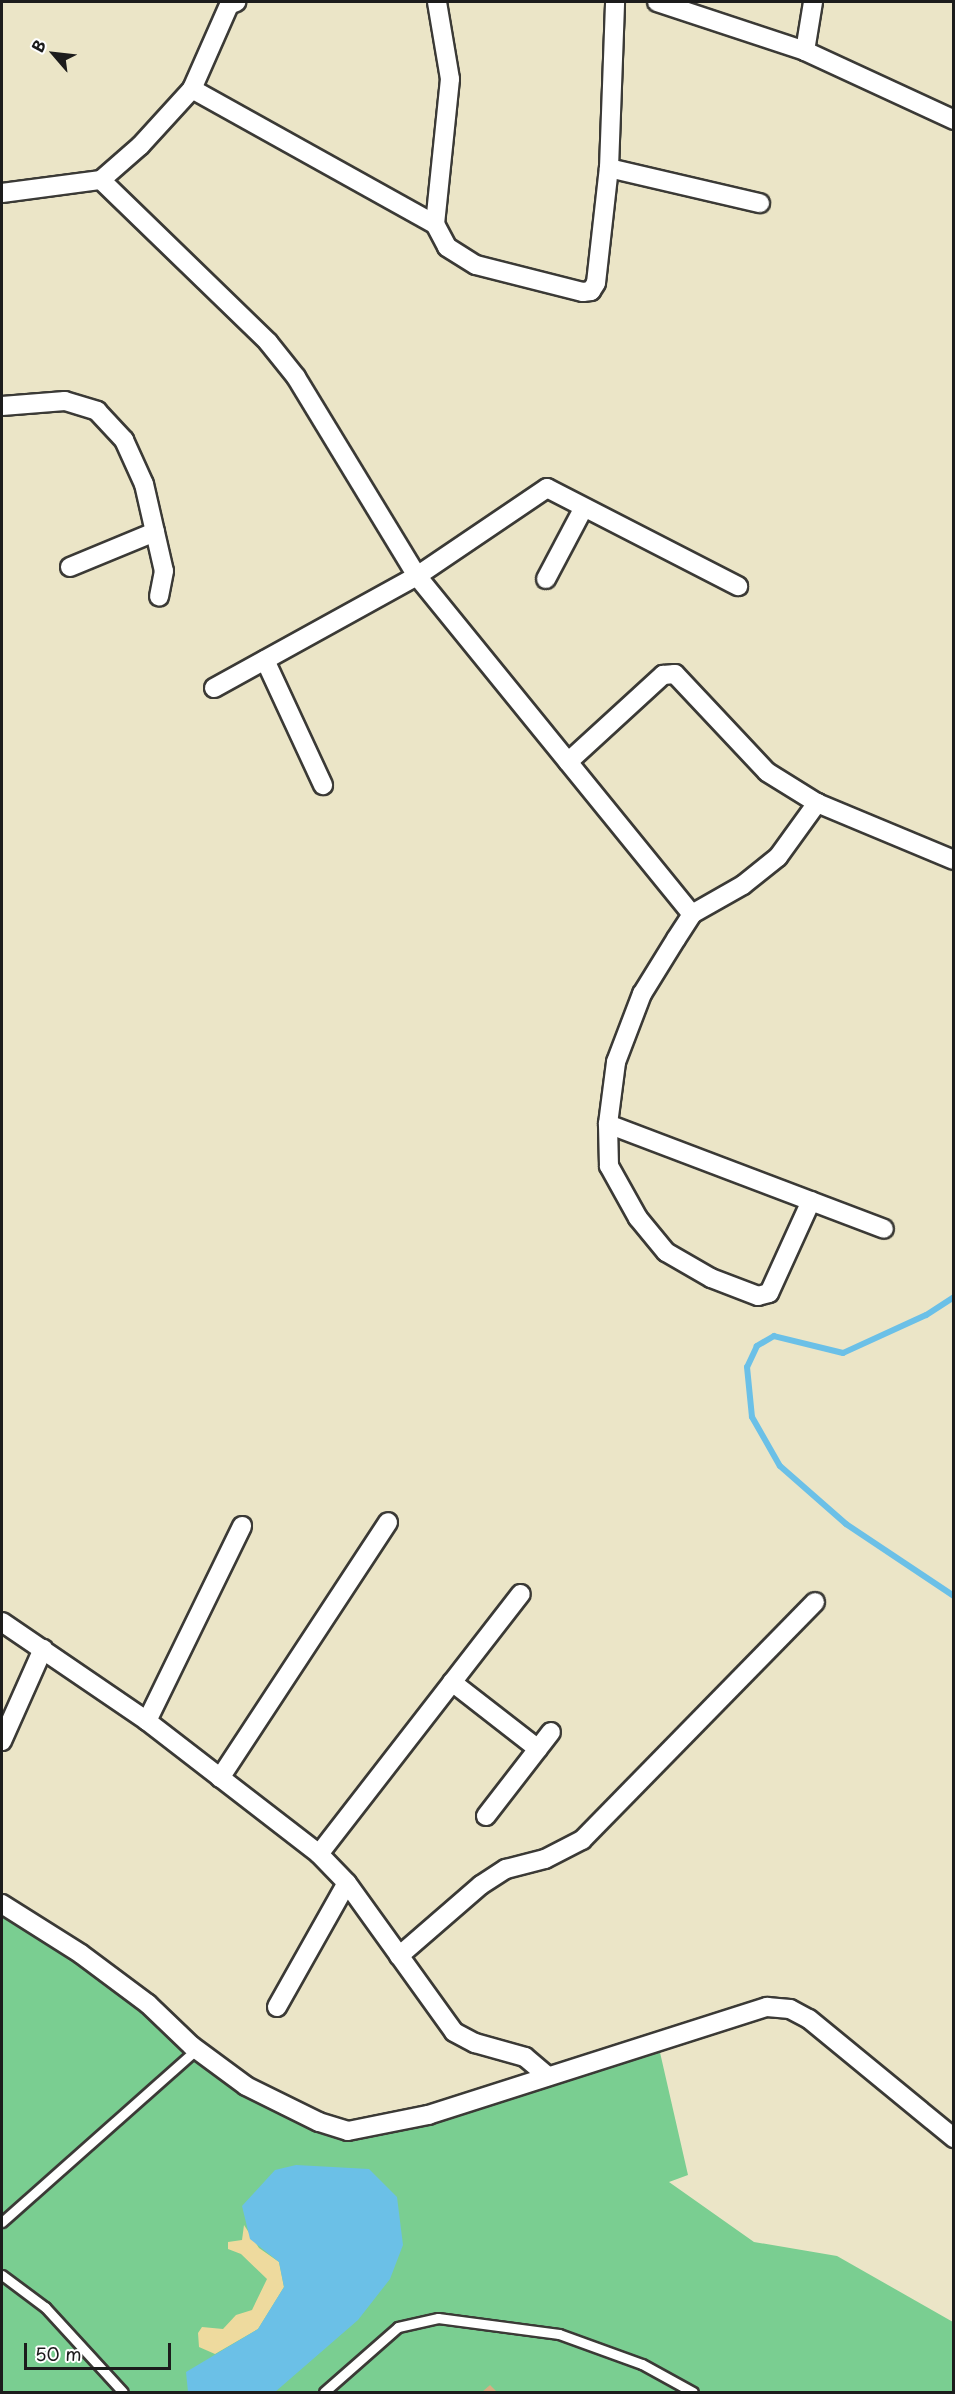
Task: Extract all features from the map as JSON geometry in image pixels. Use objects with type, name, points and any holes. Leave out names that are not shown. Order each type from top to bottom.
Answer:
[{"type":"street","points":[[2,193],[101,180],[140,146],[192,89],[229,5],[236,2]]},
{"type":"street","points":[[435,224],[440,207],[450,79],[437,2]]},
{"type":"street","points":[[192,89],[435,224],[447,247],[476,265],[591,291],[596,283],[609,168],[615,2]]},
{"type":"street","points":[[657,2],[805,51],[954,120]]},
{"type":"street","points":[[805,51],[813,2]]},
{"type":"street","points":[[609,168],[760,203]]},
{"type":"street","points":[[101,180],[268,342],[296,377],[417,576],[692,914]]},
{"type":"street","points":[[2,406],[65,401],[97,411],[124,440],[144,484],[164,571],[159,597]]},
{"type":"street","points":[[214,688],[417,576],[547,488],[583,509],[738,586]]},
{"type":"street","points":[[546,579],[583,509]]},
{"type":"street","points":[[70,567],[155,532]]},
{"type":"street","points":[[265,660],[323,785]]},
{"type":"street","points":[[568,762],[663,675],[675,674],[767,772],[817,803],[954,860]]},
{"type":"street","points":[[811,1201],[769,1293],[758,1296],[711,1278],[666,1252],[638,1218],[609,1166],[608,1124],[616,1062],[642,994],[692,914],[743,885],[778,857],[817,803]]},
{"type":"street","points":[[608,1124],[884,1229]]},
{"type":"street","points":[[220,1778],[388,1522]]},
{"type":"street","points":[[147,1721],[242,1526]]},
{"type":"street","points":[[319,1854],[521,1594]]},
{"type":"street","points":[[399,1956],[481,1886],[506,1869],[545,1859],[582,1840],[815,1602]]},
{"type":"street","points":[[2,1622],[147,1721],[319,1854],[347,1884],[454,2032],[475,2043],[525,2057],[548,2076]]},
{"type":"street","points":[[2,1741],[43,1649]]},
{"type":"street","points":[[452,1682],[538,1749]]},
{"type":"street","points":[[486,1816],[551,1732]]},
{"type":"street","points":[[277,2007],[347,1884]]},
{"type":"street","points":[[2,1904],[81,1954],[148,2004],[196,2050],[255,2090],[319,2122],[348,2131],[428,2115],[767,2007],[790,2009],[809,2019],[954,2138]]},
{"type":"lane","points":[[2,2222],[196,2050]]},
{"type":"lane","points":[[2,2275],[45,2307],[123,2392]]},
{"type":"lane","points":[[324,2392],[398,2327],[438,2318],[559,2334],[642,2364],[693,2392]]},
{"type":"green space","points":[[2,1913],[73,1958],[143,2010],[184,2049],[349,2138],[659,2048],[688,2175],[669,2182],[754,2242],[837,2256],[953,2322],[953,2392],[2,2392]]},
{"type":"sand","points":[[244,2225],[259,2248],[279,2262],[284,2287],[258,2329],[215,2354],[199,2347],[198,2333],[202,2327],[223,2329],[236,2315],[252,2310],[267,2279],[241,2254],[228,2249],[228,2242],[242,2240]]},
{"type":"water","points":[[296,2165],[369,2169],[397,2197],[403,2245],[390,2279],[358,2320],[275,2392],[188,2392],[186,2372],[258,2329],[284,2287],[279,2262],[250,2239],[242,2206],[275,2170]]},
{"type":"building","points":[[490,2385],[497,2392],[482,2392]]},
{"type":"waterway","points":[[954,1297],[926,1315],[843,1353],[774,1336],[757,1346],[747,1367],[752,1417],[780,1466],[846,1524],[954,1596]]}]
